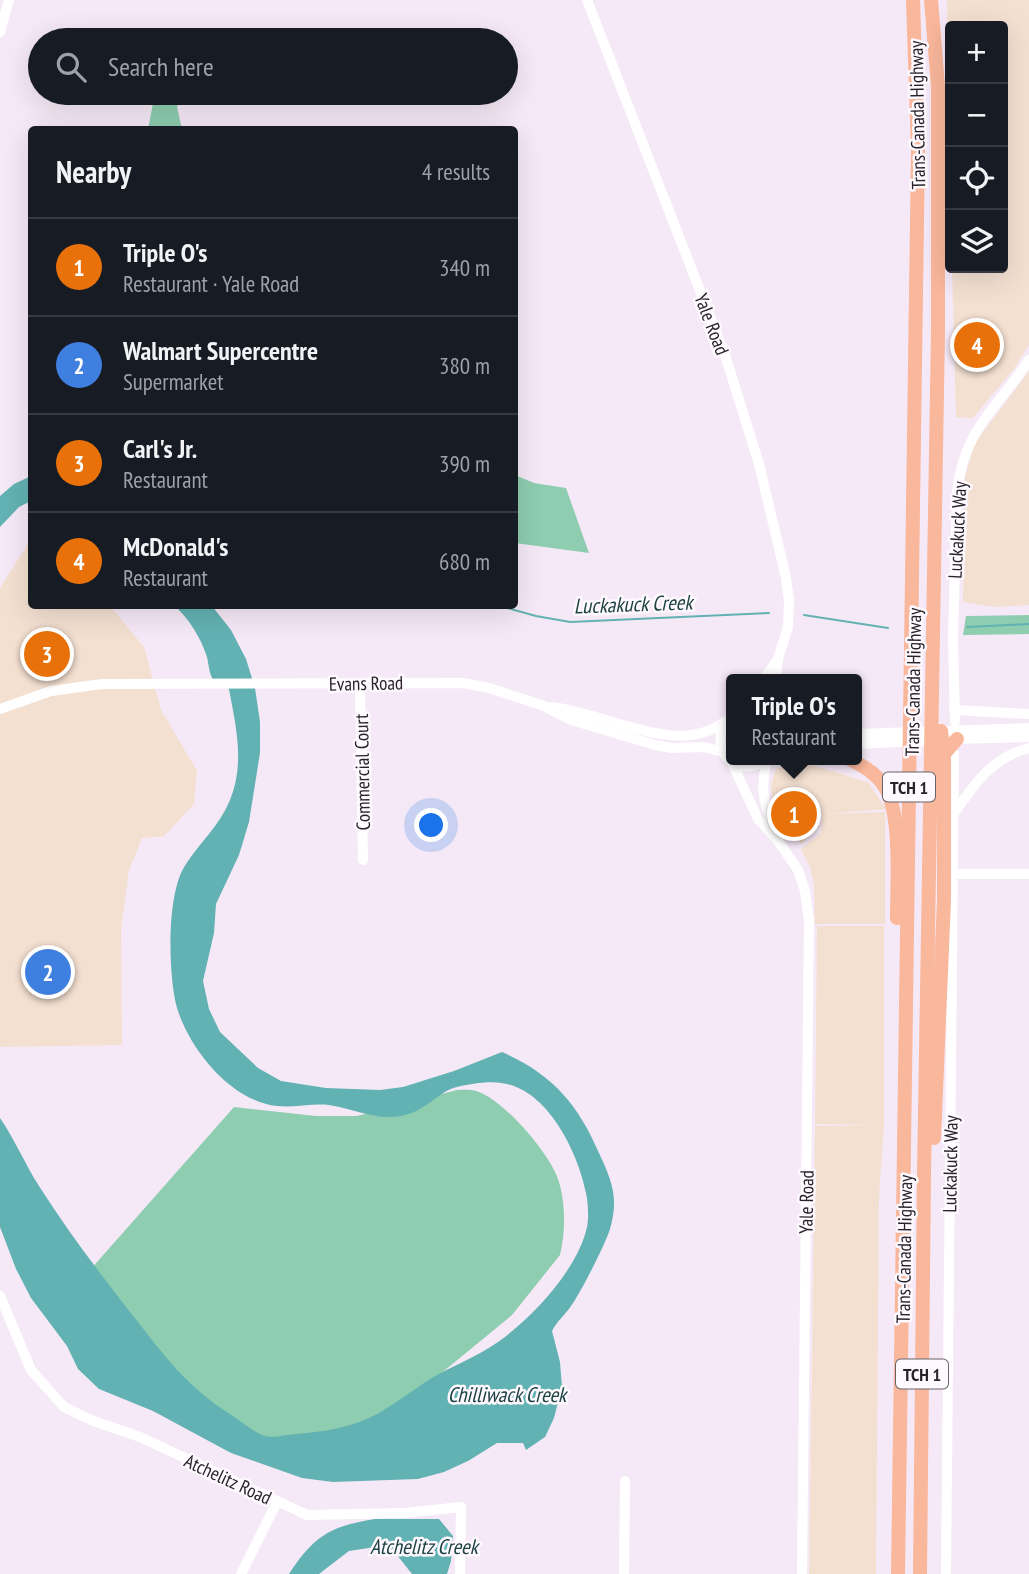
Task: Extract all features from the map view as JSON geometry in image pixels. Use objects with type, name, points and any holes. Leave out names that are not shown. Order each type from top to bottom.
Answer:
[{"type":"highway","name":"Trans-Canada Highway","points":[[920,1574],[939,136],[932,0]]},
{"type":"highway","name":"Trans-Canada Highway","points":[[898,1574],[918,179],[913,3]]},
{"type":"highway","points":[[924,1173],[933,1149],[944,900],[955,741]]},
{"type":"highway","points":[[858,765],[878,778],[892,805],[903,1084]]},
{"type":"street","points":[[0,32],[9,0]]},
{"type":"street","name":"Yale Road","points":[[587,0],[724,355],[760,464],[789,600],[788,626],[776,674]]},
{"type":"street","name":"Luckakuck Way","points":[[955,722],[953,638],[960,468],[967,446],[979,425],[1029,360]]},
{"type":"street","name":"Yale Road","points":[[768,674],[778,659]]},
{"type":"street","name":"Evans Road","points":[[0,709],[51,691],[128,683],[464,683],[489,688],[544,706],[571,720],[654,745],[672,748],[704,747],[723,752]]},
{"type":"street","name":"Commercial Court","points":[[360,684],[363,860]]},
{"type":"street","name":"Evans Road","points":[[544,706],[574,709],[673,737],[704,735],[726,720]]},
{"type":"street","points":[[954,710],[1029,714]]},
{"type":"street","points":[[723,752],[720,737],[726,724]]},
{"type":"street","points":[[955,741],[1029,728]]},
{"type":"street","points":[[862,735],[955,741],[1029,737]]},
{"type":"street","points":[[862,743],[879,738]]},
{"type":"street","name":"Luckakuck Way","points":[[946,1574],[955,741]]},
{"type":"street","points":[[954,814],[976,780],[1001,760],[1029,748]]},
{"type":"street","name":"Yale Road","points":[[723,752],[726,755]]},
{"type":"street","name":"Yale Road","points":[[733,765],[758,819],[776,838],[797,870],[805,891],[808,920],[802,1574]]},
{"type":"street","name":"Yale Road","points":[[765,765],[762,793],[776,838]]},
{"type":"street","points":[[954,778],[976,780]]},
{"type":"street","points":[[953,874],[1029,874]]},
{"type":"street","name":"Atchelitz Road","points":[[0,1296],[31,1370],[64,1407],[91,1420],[140,1437],[307,1515],[405,1513],[461,1507],[460,1574]]},
{"type":"street","points":[[624,1574],[625,1482]]},
{"type":"street","points":[[241,1574],[277,1502]]},
{"type":"shaded area","points":[[947,0],[1029,0],[1029,345],[1013,370],[973,418],[956,417],[952,273],[1008,273],[1008,21],[947,21]]},
{"type":"shaded area","points":[[1029,371],[1029,605],[994,607],[963,602],[965,477],[975,443]]},
{"type":"shaded area","points":[[28,544],[28,609],[112,609],[144,647],[161,710],[197,771],[194,804],[164,836],[142,838],[129,870],[121,929],[122,1045],[0,1047],[0,588]]},
{"type":"shaded area","points":[[786,765],[811,765],[868,782],[886,809],[825,814],[885,812],[885,924],[815,924],[814,886],[810,867],[801,849],[821,833],[822,814],[819,814],[819,827],[801,844],[773,806],[771,784],[776,769]]},
{"type":"shaded area","points":[[817,926],[884,926],[884,1126],[879,1197],[876,1574],[809,1574],[815,1126],[878,1125],[815,1124]]},
{"type":"green space","points":[[153,105],[178,105],[181,126],[149,126]]},
{"type":"green space","points":[[518,476],[534,483],[566,488],[589,553],[518,543]]},
{"type":"green space","points":[[1029,615],[1029,634],[963,635],[966,616]]},
{"type":"green space","points":[[457,1090],[474,1090],[489,1097],[523,1127],[543,1152],[556,1174],[562,1193],[562,1246],[560,1255],[512,1315],[405,1403],[305,1451],[251,1433],[187,1396],[90,1270],[234,1107],[316,1116],[357,1116]]},
{"type":"water","points":[[28,477],[28,502],[19,507],[0,527],[0,496],[14,484]]},
{"type":"water","name":"Chilliwack Creek","points":[[178,609],[214,609],[231,630],[246,659],[255,688],[260,722],[260,753],[249,822],[239,855],[216,904],[214,933],[203,981],[209,1009],[220,1032],[258,1068],[281,1081],[326,1088],[380,1090],[403,1087],[502,1052],[535,1070],[561,1092],[591,1135],[607,1172],[614,1199],[610,1229],[581,1290],[552,1331],[560,1362],[562,1387],[554,1418],[545,1437],[526,1450],[523,1443],[497,1443],[444,1472],[418,1479],[333,1482],[302,1478],[231,1453],[153,1411],[99,1389],[78,1369],[67,1346],[31,1298],[16,1269],[0,1227],[0,1118],[34,1178],[61,1218],[165,1356],[201,1393],[258,1433],[274,1437],[328,1430],[370,1418],[430,1379],[498,1342],[539,1306],[564,1276],[582,1243],[587,1227],[586,1193],[568,1141],[546,1109],[518,1087],[490,1082],[457,1087],[412,1113],[386,1117],[329,1105],[277,1106],[260,1102],[229,1084],[202,1056],[177,1008],[172,976],[172,913],[175,894],[186,864],[221,817],[230,800],[235,786],[238,745],[229,689],[213,680],[198,636]]},
{"type":"water","name":"Atchelitz Creek","points":[[375,1519],[439,1519],[453,1536],[447,1574],[412,1574],[397,1555],[375,1547],[349,1551],[319,1574],[289,1574],[307,1550],[324,1535],[346,1525]]},
{"type":"waterway","name":"Luckakuck Creek","points":[[511,609],[570,622],[769,613]]},
{"type":"waterway","name":"Luckakuck Creek","points":[[804,615],[888,628]]},
{"type":"waterway","name":"Luckakuck Creek","points":[[967,627],[1029,624]]},
{"type":"place","name":"McDonald's","points":[[977,345]]},
{"type":"place","name":"Carl's Jr.","points":[[47,654]]},
{"type":"place","name":"Triple O's","points":[[794,814]]},
{"type":"place","name":"Walmart Supercentre","points":[[48,972]]}]
